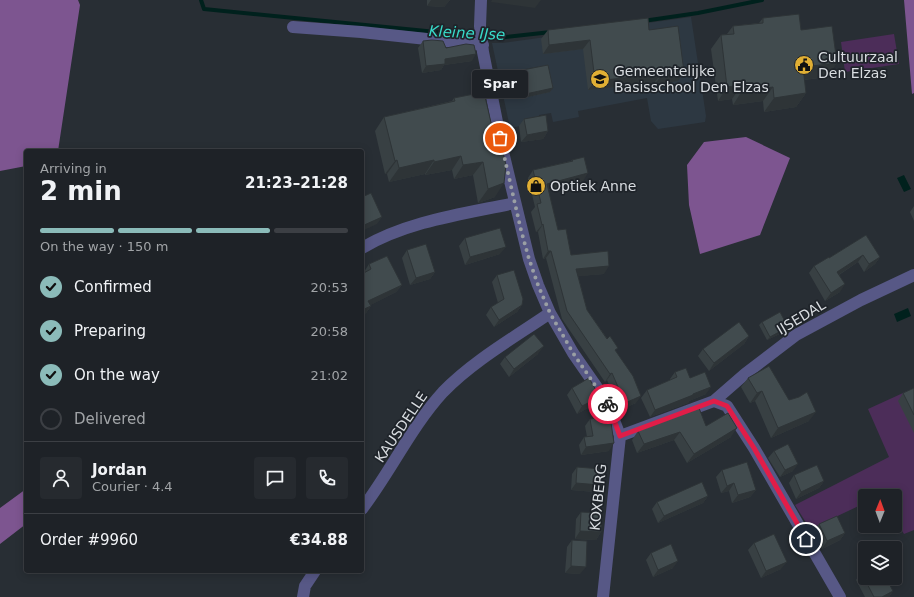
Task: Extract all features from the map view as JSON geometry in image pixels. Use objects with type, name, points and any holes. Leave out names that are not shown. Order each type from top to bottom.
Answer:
[{"type":"street","name":"KOXBERG","points":[[480,0],[482,40],[502,144],[529,259],[550,313],[573,353],[607,402],[620,436],[603,597]]},
{"type":"street","points":[[293,27],[482,40]]},
{"type":"street","points":[[364,247],[395,232],[426,222],[515,203]]},
{"type":"street","name":"IJSEDAL","points":[[714,401],[745,374],[796,335],[861,300],[914,276]]},
{"type":"street","name":"KAUSDELLE","points":[[364,506],[378,488],[425,414],[444,392],[471,367],[550,313]]},
{"type":"street","points":[[620,436],[714,401],[727,406],[754,448],[840,597]]},
{"type":"street","points":[[303,597],[305,586],[314,573]]},
{"type":"shaded area","points":[[0,0],[78,0],[80,5],[58,149],[24,149],[24,166],[0,171]]},
{"type":"shaded area","points":[[904,0],[914,0],[914,93],[912,94]]},
{"type":"shaded area","name":"Gemeentelijke Basisschool Den Elzas","points":[[691,17],[706,116],[705,122],[658,129],[651,121],[647,98],[578,111],[579,117],[553,122],[551,113],[539,115],[540,122],[510,128],[492,43],[502,43]]},
{"type":"shaded area","points":[[894,34],[899,64],[845,72],[841,42]]},
{"type":"shaded area","points":[[746,137],[790,158],[760,235],[700,254],[689,205],[687,165],[704,142]]},
{"type":"shaded area","points":[[904,175],[911,189],[904,192],[897,178]]},
{"type":"shaded area","points":[[908,308],[911,316],[897,322],[894,314]]},
{"type":"shaded area","points":[[914,388],[914,530],[904,534],[902,531],[902,489],[858,489],[858,506],[810,529],[795,505],[889,457],[868,409]]},
{"type":"shaded area","points":[[24,490],[24,526],[0,544],[0,508]]},
{"type":"building","points":[[799,14],[801,30],[832,26],[837,63],[803,67],[806,93],[774,98],[773,87],[742,91],[742,85],[727,87],[721,35],[734,34],[733,26],[763,23],[763,18]]},
{"type":"building","points":[[648,18],[649,30],[678,26],[684,72],[661,76],[661,74],[595,81],[590,40],[549,45],[548,30]]},
{"type":"building","points":[[423,41],[443,41],[446,48],[466,44],[474,45],[476,54],[445,59],[445,64],[426,66]]},
{"type":"building","points":[[548,65],[553,88],[521,95],[517,71]]},
{"type":"building","points":[[484,92],[497,149],[502,148],[506,165],[504,183],[488,189],[483,162],[463,165],[461,156],[434,162],[434,160],[399,168],[397,160],[395,161],[384,117],[455,101],[454,98]]},
{"type":"building","points":[[546,115],[548,131],[527,135],[524,119]]},
{"type":"building","points":[[584,157],[588,173],[547,184],[558,230],[566,229],[571,255],[608,251],[609,266],[576,269],[587,310],[607,339],[610,336],[618,348],[615,350],[633,376],[641,396],[625,403],[612,373],[610,374],[567,311],[551,251],[548,251],[543,224],[542,225],[537,204],[541,203],[533,170]]},
{"type":"building","points":[[371,193],[382,217],[364,225],[364,196]]},
{"type":"building","points":[[500,228],[506,247],[470,257],[465,238]]},
{"type":"building","points":[[866,235],[880,257],[869,264],[863,255],[837,272],[845,284],[831,293],[814,266]]},
{"type":"building","points":[[426,244],[435,272],[416,278],[407,250]]},
{"type":"building","points":[[387,256],[402,285],[368,301],[371,306],[364,309],[364,273],[371,269],[369,264]]},
{"type":"building","points":[[514,270],[523,299],[522,305],[499,320],[491,307],[504,299],[497,275]]},
{"type":"building","points":[[780,312],[788,327],[770,337],[762,322]]},
{"type":"building","points":[[739,322],[749,336],[714,363],[703,349]]},
{"type":"building","points":[[534,334],[544,346],[514,369],[505,357]]},
{"type":"building","points":[[769,366],[789,400],[799,397],[807,392],[816,412],[778,428],[762,391],[757,393],[748,378]]},
{"type":"building","points":[[686,368],[690,378],[705,372],[711,387],[655,410],[647,390],[677,377],[675,372]]},
{"type":"building","points":[[589,378],[600,397],[582,406],[572,388]]},
{"type":"building","points":[[914,388],[914,415],[903,393]]},
{"type":"building","points":[[699,408],[706,426],[728,413],[737,428],[694,454],[680,432],[644,444],[638,431]]},
{"type":"building","points":[[610,416],[614,443],[586,447],[584,437],[593,436],[590,419]]},
{"type":"building","points":[[788,444],[798,464],[785,470],[774,451]]},
{"type":"building","points":[[747,462],[756,490],[738,495],[734,483],[727,486],[722,470]]},
{"type":"building","points":[[817,465],[824,481],[801,492],[794,475]]},
{"type":"building","points":[[577,467],[601,469],[600,485],[576,483]]},
{"type":"building","points":[[702,482],[708,496],[664,516],[657,502]]},
{"type":"building","points":[[581,512],[602,513],[601,532],[580,531]]},
{"type":"building","points":[[837,516],[845,533],[827,541],[819,524]]},
{"type":"building","points":[[774,534],[787,562],[766,571],[754,543]]},
{"type":"building","points":[[572,540],[587,541],[586,567],[571,566]]},
{"type":"building","points":[[671,544],[678,561],[658,570],[651,553]]},
{"type":"building","points":[[868,585],[890,585],[893,591],[882,597],[874,597]]},
{"type":"waterway","name":"Kleine IJse","points":[[201,0],[204,9],[497,38],[551,32]]},
{"type":"waterway","name":"Kleine IJse","points":[[643,21],[698,13],[762,0]]},
{"type":"way so far","points":[[500,138],[521,230],[538,285],[550,313],[573,353],[608,404]]},
{"type":"place","name":"Cultuurzaal Den Elzas","points":[[804,65]]},
{"type":"place","name":"Gemeentelijke Basisschool Den Elzas","points":[[600,79]]},
{"type":"place","name":"Spar","points":[[500,138]]},
{"type":"place","name":"Optiek Anne","points":[[536,186]]},
{"type":"route","points":[[608,404],[620,436],[714,401],[727,406],[754,448],[806,539]]}]
